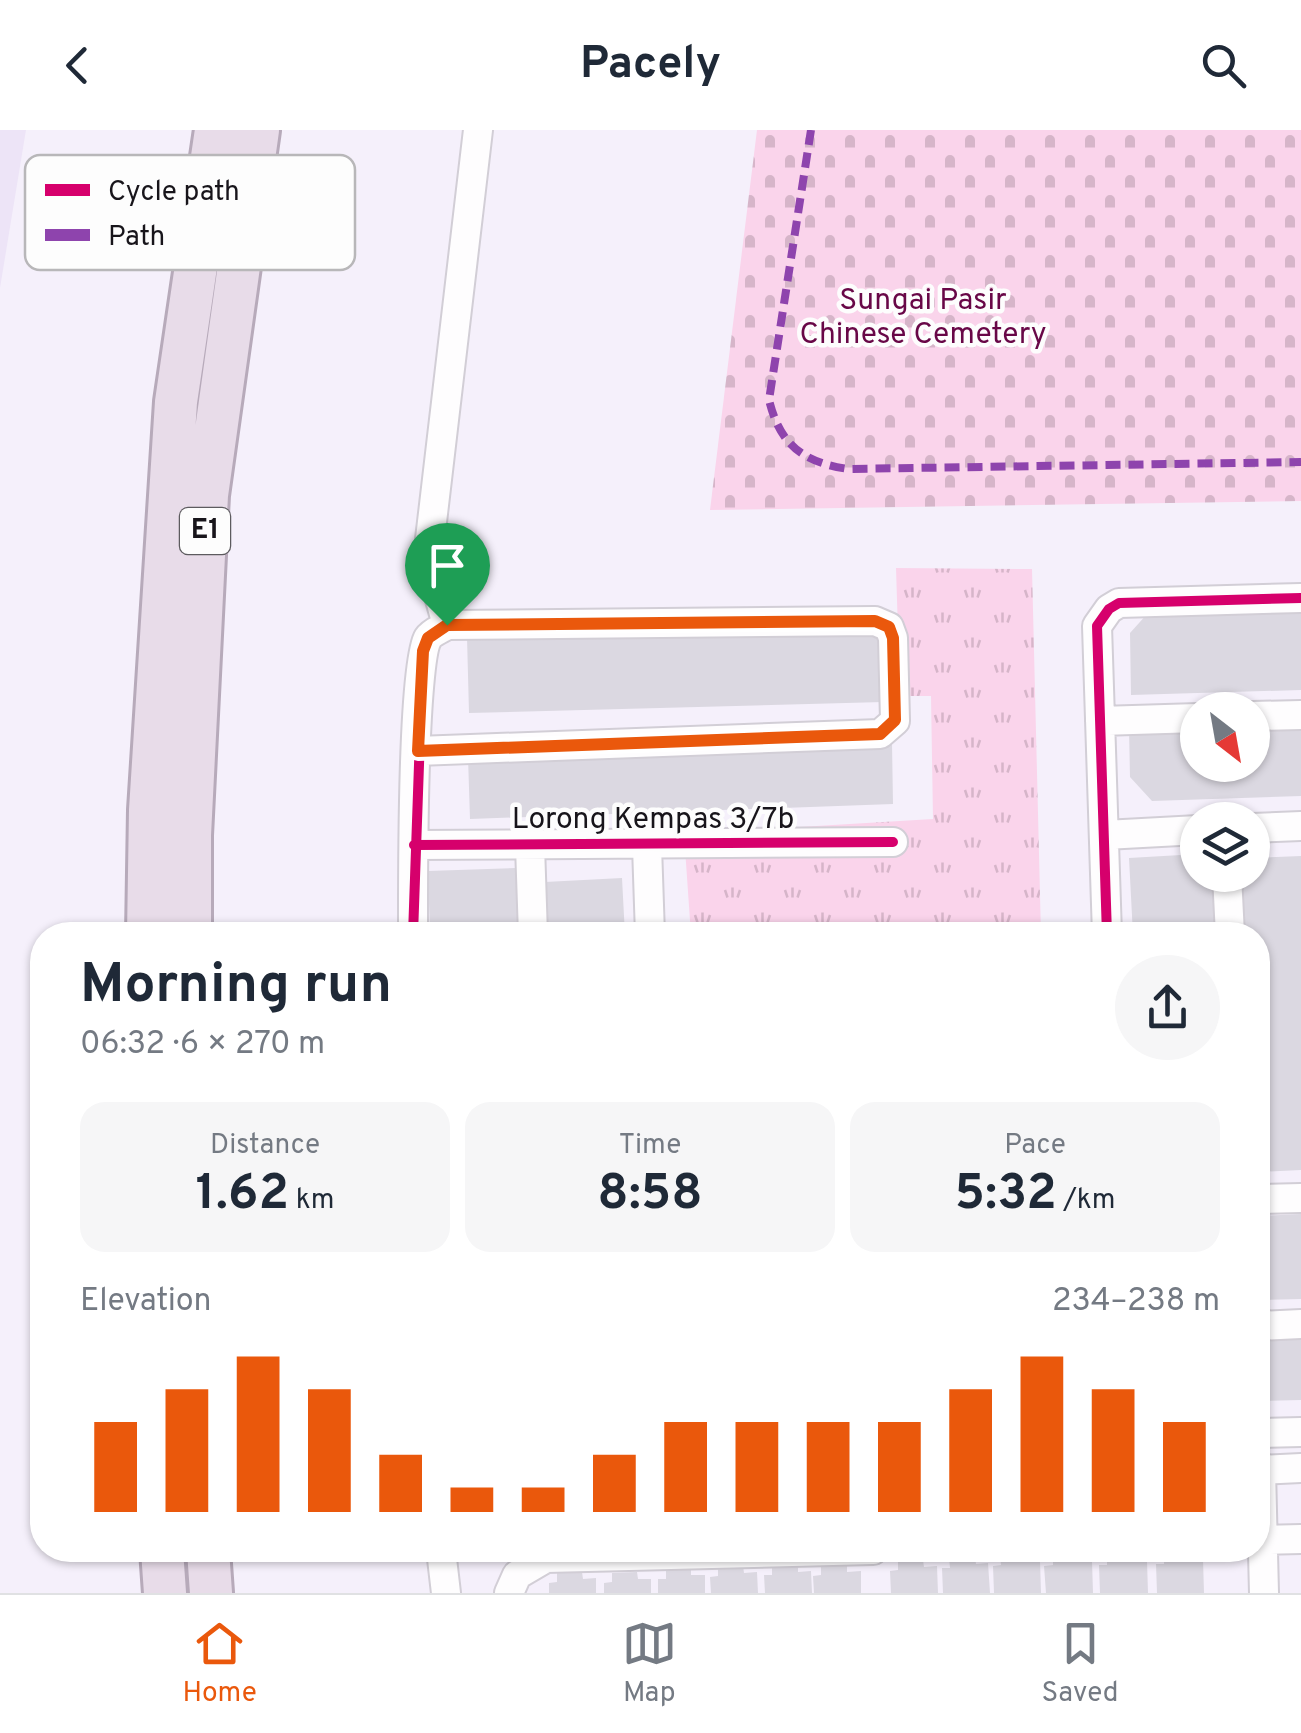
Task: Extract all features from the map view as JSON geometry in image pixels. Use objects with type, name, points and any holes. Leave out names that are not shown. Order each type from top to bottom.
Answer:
[{"type":"highway","name":"E1","points":[[212,155],[216,130]]},
{"type":"highway","name":"E1","points":[[255,155],[258,130]]},
{"type":"highway","name":"E1","points":[[148,922],[150,810],[176,402],[195,270]]},
{"type":"highway","name":"E1","points":[[190,922],[190,835],[207,496],[238,270]]},
{"type":"highway","points":[[163,1562],[165,1593]]},
{"type":"highway","points":[[209,1562],[211,1593]]},
{"type":"street","points":[[447,625],[428,556],[478,130]]},
{"type":"street","points":[[1107,922],[1098,626],[1109,608],[1119,603],[1301,598]]},
{"type":"street","points":[[412,922],[414,845],[418,751],[423,651],[428,638],[447,625],[875,621],[889,627],[893,638],[895,720],[880,734],[418,751]]},
{"type":"street","points":[[1270,716],[1301,715]]},
{"type":"street","points":[[1100,721],[1180,719]]},
{"type":"street","points":[[1270,827],[1301,826]]},
{"type":"street","points":[[1105,835],[1180,831]]},
{"type":"street","name":"Lorong Kempas 3/7b","points":[[414,845],[893,842]]},
{"type":"street","points":[[530,846],[533,922]]},
{"type":"street","points":[[646,846],[649,922]]},
{"type":"street","points":[[1228,892],[1229,922]]},
{"type":"street","points":[[1270,1199],[1301,1198]]},
{"type":"street","points":[[1270,1325],[1301,1324]]},
{"type":"street","points":[[1270,1433],[1301,1432]]},
{"type":"street","points":[[1270,1470],[1301,1468]]},
{"type":"street","points":[[1270,1540],[1301,1538]]},
{"type":"street","points":[[509,1593],[518,1575],[537,1562]]},
{"type":"street","points":[[1262,1562],[1264,1593]]},
{"type":"shaded area","points":[[0,130],[26,130],[0,288]]},
{"type":"green space","name":"Sungai Pasir Chinese Cemetery","points":[[757,130],[1301,130],[1301,501],[710,510]]},
{"type":"green space","points":[[896,568],[1032,569],[1041,922],[690,922],[684,834],[933,819],[931,696],[900,696]]},
{"type":"building","points":[[1301,608],[1301,690],[1131,695],[1130,633],[1148,613]]},
{"type":"building","points":[[881,625],[883,702],[469,713],[467,637]]},
{"type":"building","points":[[1301,723],[1301,796],[1152,801],[1130,777],[1129,728],[1180,727],[1180,782],[1270,782],[1270,724]]},
{"type":"building","points":[[892,743],[893,804],[470,819],[468,757]]},
{"type":"building","points":[[1180,855],[1180,892],[1220,892],[1221,922],[1132,922],[1129,858]]},
{"type":"building","points":[[1301,856],[1301,1170],[1270,1171],[1270,922],[1244,922],[1243,892],[1270,892],[1270,857]]},
{"type":"building","points":[[516,868],[518,922],[430,922],[428,871]]},
{"type":"building","points":[[622,878],[624,922],[547,922],[545,882]]},
{"type":"building","points":[[1301,1214],[1301,1299],[1270,1300],[1270,1215]]},
{"type":"building","points":[[1301,1332],[1301,1400],[1270,1401],[1270,1333]]},
{"type":"building","points":[[898,1562],[937,1566],[938,1593],[891,1593],[890,1571],[898,1570]]},
{"type":"building","points":[[949,1562],[988,1563],[990,1593],[943,1593],[942,1568],[950,1568]]},
{"type":"building","points":[[1001,1562],[1040,1562],[1041,1593],[994,1593],[993,1566]]},
{"type":"building","points":[[1092,1562],[1093,1593],[1046,1593],[1044,1566]]},
{"type":"building","points":[[1147,1562],[1148,1593],[1100,1593],[1099,1565]]},
{"type":"building","points":[[1203,1562],[1204,1593],[1157,1593],[1156,1564]]},
{"type":"building","points":[[798,1565],[798,1572],[811,1571],[812,1593],[765,1593],[764,1575],[772,1575],[772,1566]]},
{"type":"building","points":[[847,1565],[847,1572],[861,1571],[861,1593],[814,1593],[813,1576],[821,1575],[821,1566]]},
{"type":"building","points":[[743,1566],[744,1573],[757,1572],[758,1593],[711,1593],[710,1577],[718,1576],[718,1567]]},
{"type":"building","points":[[691,1568],[691,1575],[705,1575],[705,1593],[658,1593],[658,1579],[666,1579],[666,1570]]},
{"type":"building","points":[[582,1572],[583,1579],[596,1578],[596,1593],[549,1593],[549,1583],[557,1582],[557,1573]]},
{"type":"building","points":[[637,1572],[638,1579],[651,1579],[651,1593],[604,1593],[604,1583],[612,1582],[612,1573]]},
{"type":"marked path","points":[[811,130],[769,400],[787,440],[806,456],[848,469],[1301,462]]},
{"type":"cycle path","points":[[1107,922],[1097,626],[1109,609],[1119,603],[1301,598]]},
{"type":"cycle path","points":[[413,922],[423,651],[428,638],[447,625],[875,621]]},
{"type":"cycle path","points":[[414,845],[893,842]]},
{"type":"route","points":[[875,621],[889,627],[893,638],[895,720],[890,730],[880,734],[418,751],[423,651],[428,638],[447,625],[875,621]]}]
